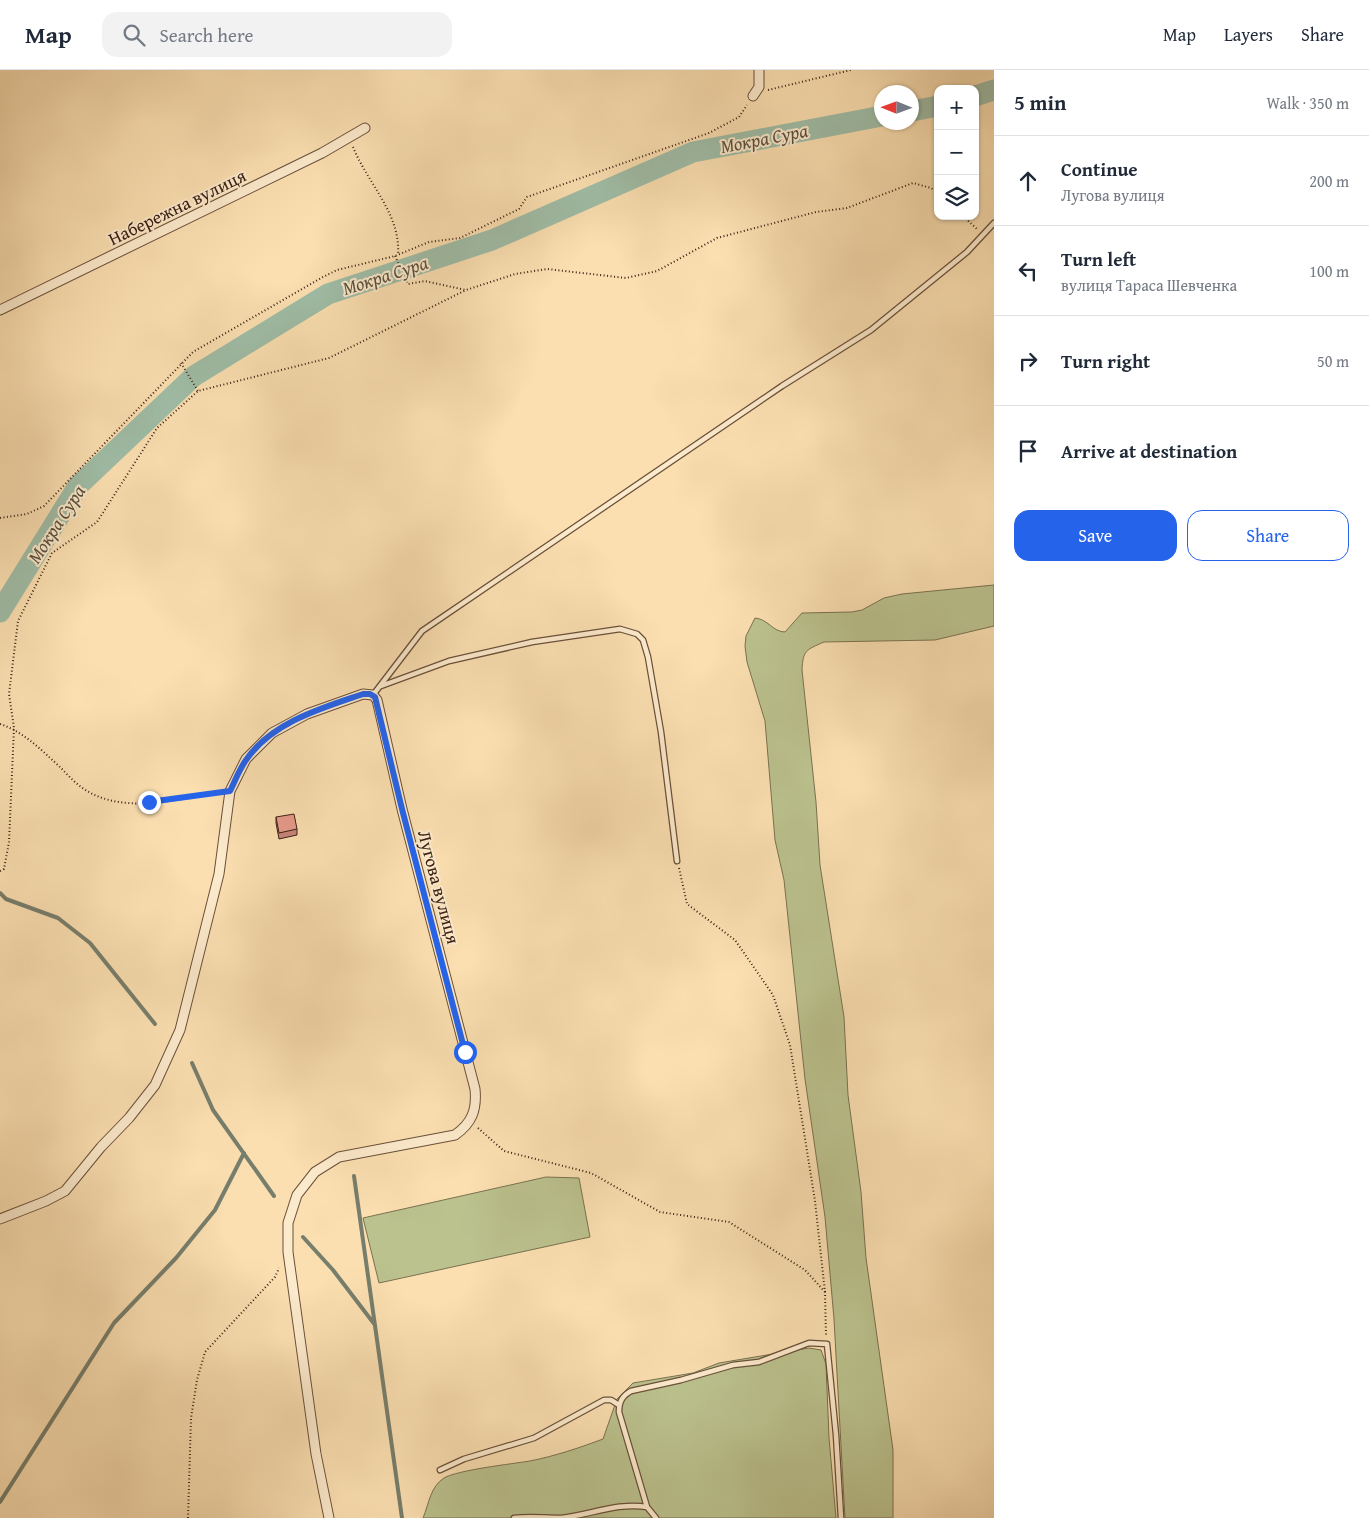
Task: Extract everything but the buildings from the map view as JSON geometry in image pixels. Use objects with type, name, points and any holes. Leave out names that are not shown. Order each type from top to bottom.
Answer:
[{"type":"street","points":[[753,96],[759,87],[758,70]]},
{"type":"street","name":"Набережна вулиця","points":[[0,310],[97,264],[350,138],[366,128]]},
{"type":"street","points":[[0,1219],[46,1201],[65,1191],[100,1147],[129,1118],[155,1085],[180,1030],[219,874],[230,791],[246,759],[272,733],[307,714],[363,694],[372,695]]},
{"type":"street","name":"Лугова вулиця","points":[[372,695],[377,700],[402,809],[475,1089],[476,1102],[469,1122]]},
{"type":"street","points":[[329,1518],[316,1454],[288,1252],[288,1223],[297,1195],[315,1172],[339,1157],[442,1140],[455,1136],[469,1122]]},
{"type":"lane","points":[[372,695],[381,686],[422,631],[782,386],[871,330],[967,252],[994,223]]},
{"type":"lane","points":[[381,686],[449,660],[532,642],[620,629],[637,634],[643,640],[650,666],[661,732],[677,860]]},
{"type":"lane","points":[[656,1518],[647,1507],[618,1412],[621,1399],[631,1390],[681,1380],[733,1365],[759,1362],[809,1343],[827,1344],[836,1435],[840,1518]]},
{"type":"lane","points":[[440,1470],[464,1459],[534,1438],[604,1400],[611,1400],[619,1405]]},
{"type":"lane","points":[[514,1518],[562,1518],[614,1507],[636,1505],[647,1507]]},
{"type":"path","points":[[0,518],[27,514],[44,506],[109,440],[181,362],[193,352],[323,277],[337,270],[395,256],[430,242],[460,238],[519,209],[527,198],[709,133],[739,117],[753,96],[771,89],[851,70]]},
{"type":"path","points":[[350,138],[361,167],[391,213],[399,239],[398,255]]},
{"type":"path","points":[[0,871],[4,869],[9,842],[14,728],[9,694],[18,621],[52,553],[97,522],[157,428],[198,391],[329,358],[466,290],[515,274],[547,269],[626,278],[657,271],[716,238],[816,212],[847,208],[913,183],[934,190]]},
{"type":"path","points":[[968,220],[984,234]]},
{"type":"path","points":[[395,256],[408,284],[425,281],[466,290]]},
{"type":"path","points":[[181,362],[185,373],[198,391]]},
{"type":"path","points":[[0,724],[14,728],[28,738],[82,788],[107,799],[134,804],[230,791]]},
{"type":"path","points":[[677,860],[687,904],[735,940],[774,995],[790,1045],[815,1201],[825,1292],[827,1344]]},
{"type":"path","points":[[469,1122],[504,1151],[591,1174],[660,1212],[729,1222],[804,1270],[825,1292]]},
{"type":"path","points":[[188,1518],[191,1418],[197,1380],[205,1352],[275,1277],[282,1264]]},
{"type":"green space","points":[[994,585],[994,626],[935,640],[824,642],[807,652],[802,663],[816,802],[820,865],[844,1017],[848,1095],[861,1192],[866,1258],[893,1450],[893,1518],[845,1518],[834,1319],[825,1217],[805,1079],[784,880],[775,840],[765,721],[747,662],[746,636],[755,618],[760,619],[777,630],[785,632],[802,613],[852,612],[862,610],[884,598],[902,594]]},
{"type":"green space","points":[[546,1177],[579,1178],[590,1237],[379,1283],[363,1218]]},
{"type":"green space","points":[[809,1348],[821,1350],[826,1364],[829,1438],[836,1518],[423,1518],[430,1496],[444,1478],[472,1470],[539,1459],[567,1452],[603,1439],[617,1399],[633,1383],[693,1373],[719,1363]]},
{"type":"waterway","name":"Мокра Сура","points":[[979,95],[994,90]]},
{"type":"waterway","name":"Мокра Сура","points":[[919,110],[934,107]]},
{"type":"waterway","name":"Мокра Сура","points":[[0,612],[78,486],[194,376],[328,294],[492,240],[693,152],[874,118]]},
{"type":"waterway","points":[[0,893],[6,899],[58,918],[90,943],[155,1024]]},
{"type":"waterway","points":[[192,1063],[213,1110],[274,1196]]},
{"type":"waterway","points":[[0,1502],[114,1323],[176,1258],[215,1210],[244,1153]]},
{"type":"waterway","points":[[354,1176],[402,1518]]},
{"type":"waterway","points":[[303,1237],[333,1270],[375,1325]]},
{"type":"route","points":[[149,802],[230,791],[246,759],[272,733],[307,714],[363,694],[370,694],[375,697],[465,1052]]}]
